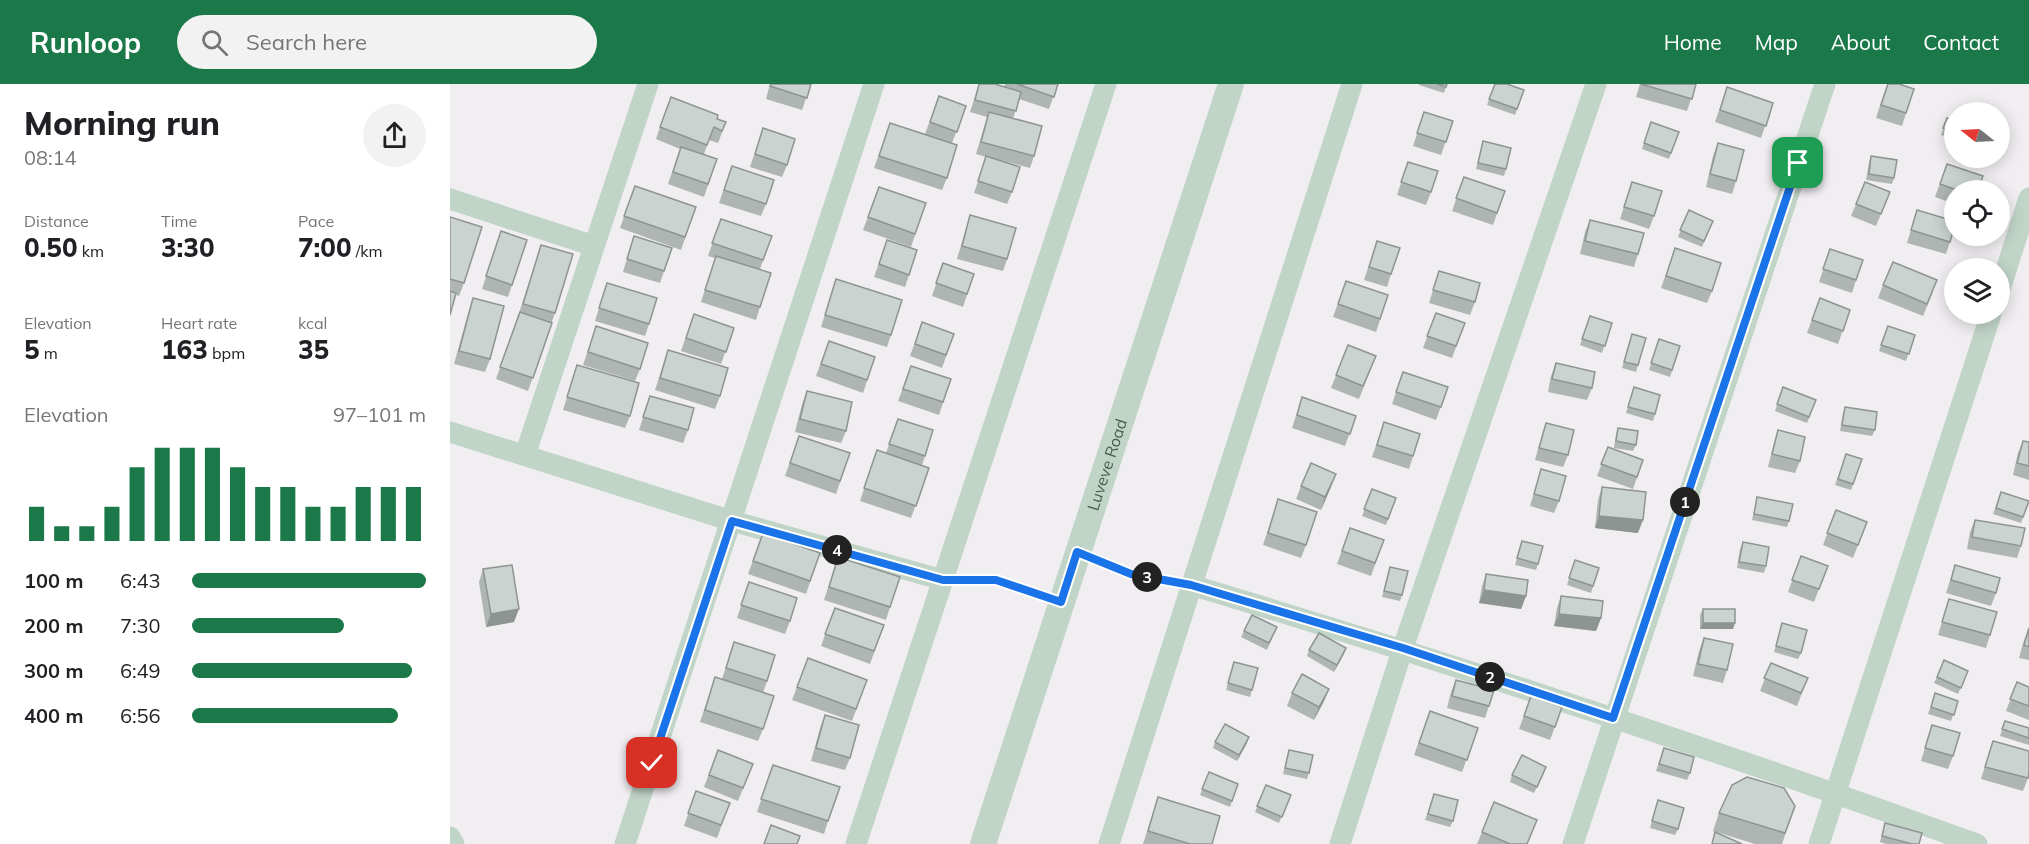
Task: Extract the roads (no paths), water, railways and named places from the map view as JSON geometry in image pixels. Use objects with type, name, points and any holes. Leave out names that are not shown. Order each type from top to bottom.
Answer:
[{"type":"street","points":[[525,455],[648,84]]},
{"type":"street","points":[[626,844],[874,84]]},
{"type":"street","points":[[856,844],[1106,84]]},
{"type":"street","name":"Luveve Road","points":[[983,844],[1231,84]]},
{"type":"street","points":[[1108,844],[1352,84]]},
{"type":"street","points":[[1341,844],[1403,648],[1596,84]]},
{"type":"street","points":[[1572,844],[1825,84]]},
{"type":"street","points":[[2010,258],[2029,198]]},
{"type":"street","points":[[450,199],[594,246]]},
{"type":"street","points":[[1819,844],[1988,324]]},
{"type":"street","points":[[450,432],[732,521],[943,580]]},
{"type":"street","points":[[1191,585],[1403,648],[1836,793],[1977,844]]},
{"type":"street","points":[[450,837],[454,844]]}]
